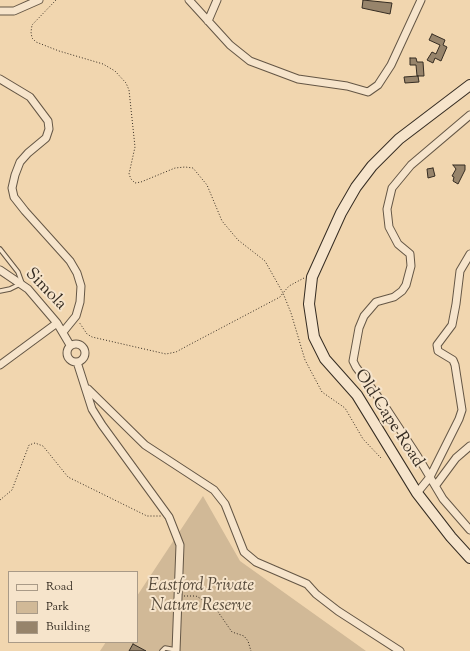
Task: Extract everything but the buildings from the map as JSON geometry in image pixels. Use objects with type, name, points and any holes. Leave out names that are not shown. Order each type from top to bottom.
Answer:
[{"type":"street","points":[[0,11],[14,11],[39,0]]},
{"type":"street","points":[[189,0],[230,45],[257,64],[298,79],[347,86],[368,92],[378,85],[391,64],[421,0]]},
{"type":"street","points":[[208,21],[216,0]]},
{"type":"street","points":[[0,80],[30,97],[48,121],[49,129],[46,138],[20,162],[12,188],[14,197],[25,212],[70,261],[78,273],[81,286],[80,302],[76,316],[64,333]]},
{"type":"street","name":"Old Cape Road","points":[[470,85],[400,139],[372,166],[356,187],[341,213],[312,277],[309,304],[310,322],[320,350],[325,359],[364,404],[418,493],[451,537],[470,558]]},
{"type":"street","points":[[470,115],[411,165],[392,188],[387,209],[389,227],[398,244],[410,254],[410,266],[406,285],[402,291],[394,297],[376,302],[364,316],[359,328],[353,361],[384,405],[443,499],[470,530]]},
{"type":"street","points":[[418,493],[430,477],[462,410],[455,365],[453,360],[438,351],[437,345],[452,325],[460,271],[470,254]]},
{"type":"street","name":"Simola","points":[[0,270],[22,283],[57,323],[70,345]]},
{"type":"street","points":[[0,365],[57,323]]},
{"type":"street","points":[[77,344],[84,351],[83,358],[77,362],[70,360],[67,355],[70,345],[77,344]]},
{"type":"street","points":[[77,362],[88,389],[92,409],[102,425],[169,516],[180,545],[176,651]]},
{"type":"street","points":[[88,389],[145,445],[214,490],[225,504],[244,552],[256,562],[307,584],[316,594],[338,611],[400,651]]},
{"type":"street","points":[[436,486],[456,458],[470,446]]},
{"type":"lane","points":[[0,249],[18,272],[22,283],[10,289],[0,291]]},
{"type":"lane","points":[[162,651],[165,648],[176,651]]},
{"type":"path","points":[[56,0],[32,25],[32,38],[36,42],[59,51],[103,64],[115,71],[126,83],[130,90],[135,147],[129,174],[131,179],[135,183],[141,182],[175,168],[193,168],[206,185],[222,221],[238,240],[266,261],[283,294],[305,360],[322,392],[346,408],[363,439],[381,458]]},
{"type":"path","points":[[76,316],[84,330],[92,337],[166,354],[176,352],[280,297],[289,286],[301,279],[312,277]]},
{"type":"path","points":[[0,500],[12,490],[29,445],[35,443],[43,446],[68,477],[147,516],[169,516]]},
{"type":"path","points":[[179,594],[188,598],[196,596],[205,600],[216,610],[232,632],[244,636],[248,641],[251,651]]},
{"type":"green space","name":"Eastford Private Nature Reserve","points":[[203,496],[240,561],[366,651],[100,651],[105,643],[138,643],[138,594]]}]
